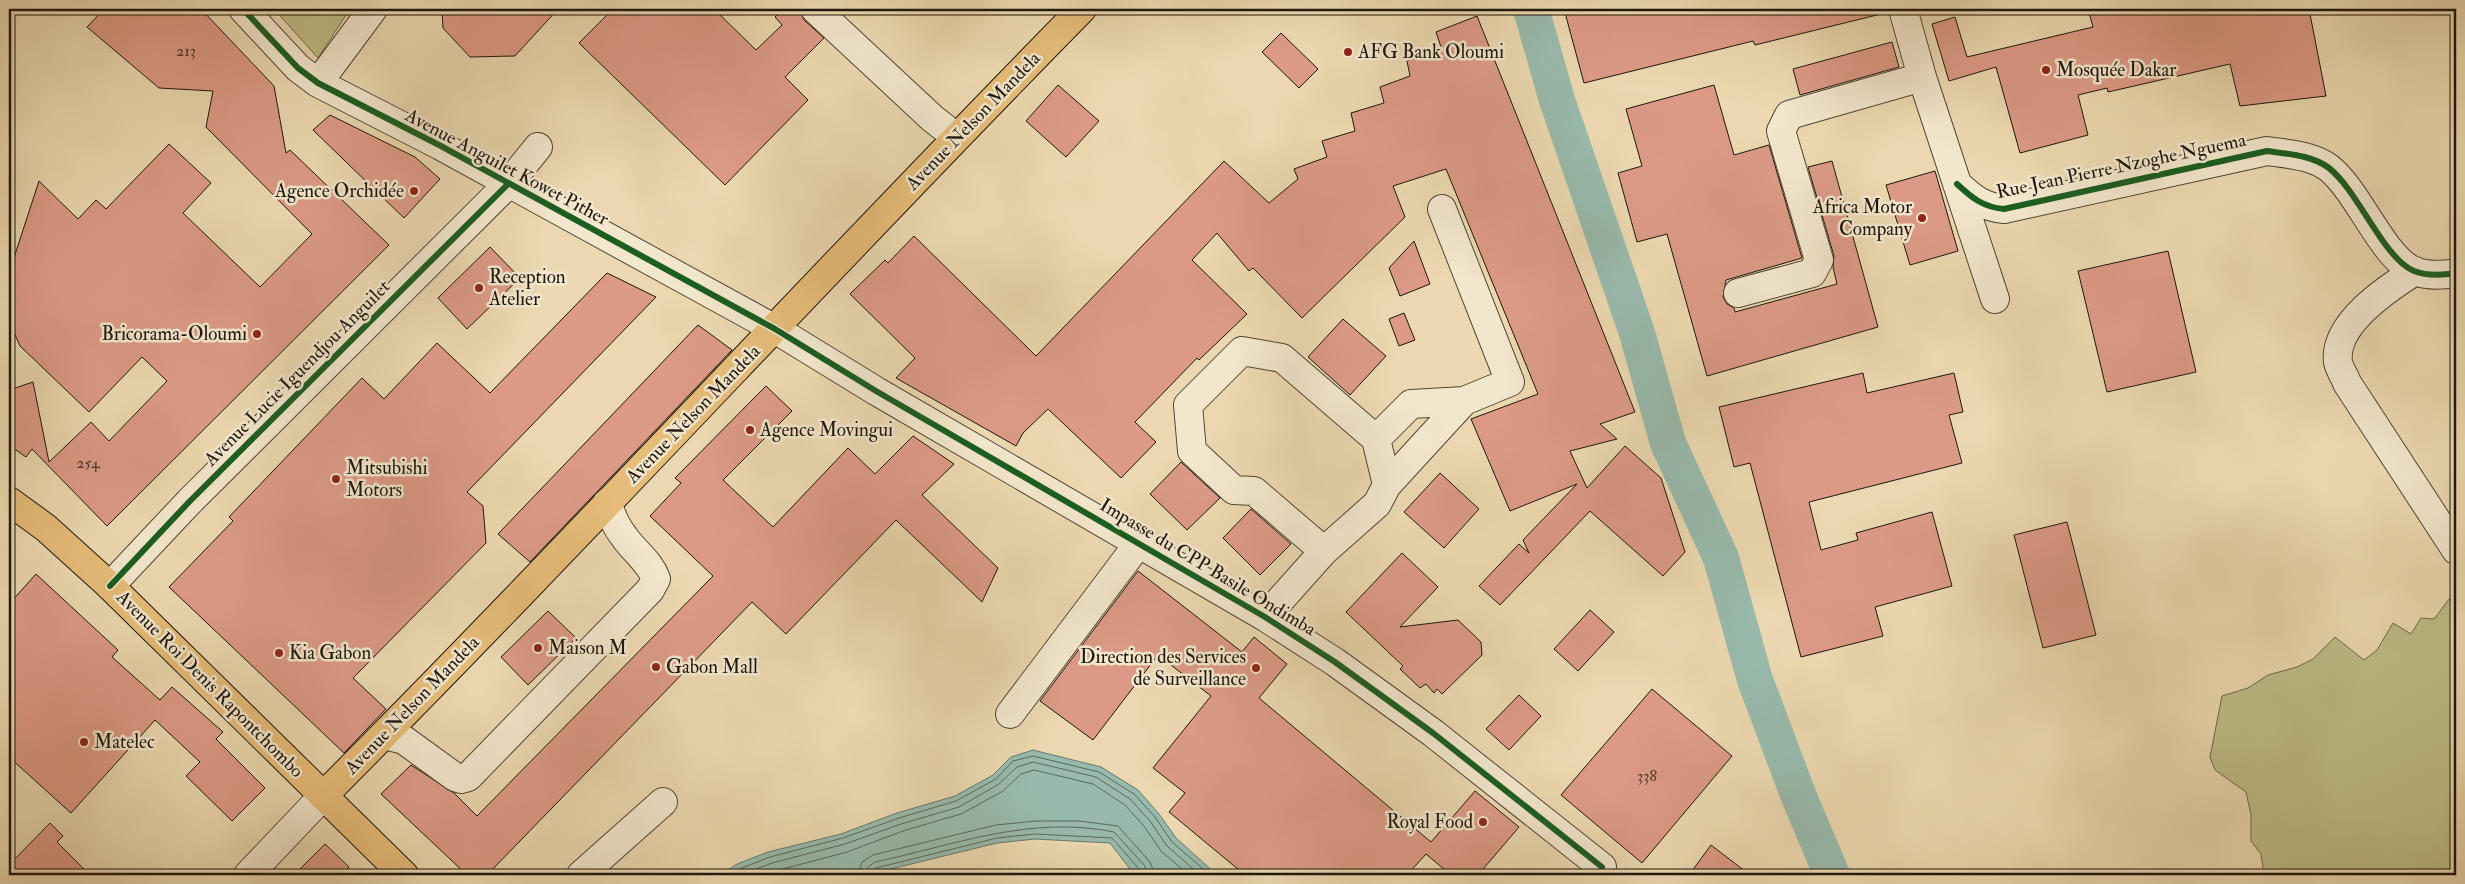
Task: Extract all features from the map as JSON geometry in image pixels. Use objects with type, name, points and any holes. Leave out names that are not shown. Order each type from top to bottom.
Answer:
[{"type":"main road","name":"Avenue Nelson Mandela","points":[[323,796],[775,329],[956,137],[1082,9]]},
{"type":"main road","name":"Avenue Roi Denis Rapontchombo","points":[[9,501],[46,528],[110,586],[404,875]]},
{"type":"street","name":"Avenue Anguilet Kowet Pither","points":[[243,9],[298,68],[318,83],[441,146],[775,329]]},
{"type":"street","points":[[318,83],[374,9]]},
{"type":"street","points":[[814,9],[932,118],[956,137]]},
{"type":"street","points":[[1903,9],[1922,77],[1995,299]]},
{"type":"street","points":[[1738,294],[1812,273],[1819,260],[1781,131],[1789,115],[1922,77]]},
{"type":"street","name":"Avenue Lucie Iguendjou Anguilet","points":[[110,586],[189,502],[508,184],[538,148]]},
{"type":"street","name":"Rue Jean Pierre Nzoghe Nguema","points":[[1957,184],[1974,200],[1989,208],[2004,209],[2266,151],[2303,156],[2327,167],[2343,181],[2397,259],[2415,271],[2442,275],[2456,273]]},
{"type":"street","points":[[1376,438],[1411,404],[1464,401],[1510,382],[1442,209]]},
{"type":"street","points":[[2415,271],[2389,288],[2347,329],[2339,345],[2338,363],[2348,383],[2456,550]]},
{"type":"street","name":"Impasse du CPP Basile Ondimba","points":[[775,329],[876,391],[1265,617],[1336,662],[1433,733],[1602,867]]},
{"type":"street","points":[[1324,551],[1254,491],[1234,490],[1192,451],[1188,405],[1242,350],[1282,358],[1376,438],[1387,485]]},
{"type":"street","points":[[1265,617],[1324,551],[1377,504],[1387,485],[1464,401]]},
{"type":"street","points":[[384,735],[404,740],[455,777],[461,779],[468,777],[650,590],[656,579],[652,567],[625,538],[614,522],[607,503]]},
{"type":"street","points":[[1010,714],[1139,543]]},
{"type":"street","points":[[248,875],[323,796]]},
{"type":"street","points":[[581,875],[662,802]]},
{"type":"shaded area","points":[[274,9],[350,9],[318,58]]},
{"type":"shaded area","points":[[2456,590],[2456,875],[2264,875],[2261,854],[2251,841],[2251,815],[2246,792],[2215,770],[2210,757],[2222,696],[2248,688],[2268,675],[2297,667],[2313,659],[2335,637],[2364,660],[2377,650],[2393,623],[2411,634],[2421,618],[2434,619]]},
{"type":"water","points":[[1033,750],[1101,767],[1138,790],[1159,814],[1176,838],[1217,875],[1138,875],[1130,869],[1110,843],[1035,839],[997,843],[866,875],[720,875],[737,864],[768,852],[841,834],[897,813],[955,796],[993,775],[1011,757]]},
{"type":"building","points":[[104,9],[201,9],[274,86],[286,153],[290,150],[389,245],[107,526],[32,449],[26,457],[9,445],[9,390],[33,382],[49,462],[91,422],[109,441],[167,381],[142,357],[89,412],[20,346],[9,321],[9,273],[39,181],[78,219],[96,200],[106,209],[169,144],[211,183],[183,213],[260,287],[312,234],[206,127],[213,91],[159,88],[87,27]]},
{"type":"building","points":[[442,9],[558,9],[515,56],[470,57],[443,28]]},
{"type":"building","points":[[613,9],[714,9],[756,50],[782,25],[775,17],[783,9],[800,9],[804,20],[824,38],[785,77],[808,100],[725,185],[579,43]]},
{"type":"building","points":[[1564,9],[1880,9],[1881,14],[1755,45],[1753,41],[1584,83]]},
{"type":"building","points":[[2088,9],[2309,9],[2326,96],[2240,106],[2230,64],[2108,92],[2107,88],[2078,95],[2088,135],[2020,153],[1996,67],[1949,81],[1932,24],[1955,17],[1967,57],[2093,27]]},
{"type":"building","points":[[1477,16],[1635,412],[1600,424],[1617,439],[1570,451],[1587,488],[1625,446],[1661,478],[1685,552],[1663,576],[1590,511],[1500,605],[1479,586],[1519,544],[1529,553],[1523,540],[1577,484],[1510,511],[1471,419],[1538,394],[1446,169],[1393,186],[1405,217],[1302,318],[1253,268],[1249,271],[1217,233],[1192,260],[1247,314],[1199,360],[1197,358],[1135,422],[1156,442],[1121,478],[1048,409],[1023,433],[1016,446],[896,378],[915,358],[850,294],[885,260],[888,263],[914,236],[1036,356],[1224,161],[1269,203],[1298,179],[1294,169],[1327,157],[1322,141],[1355,131],[1351,113],[1384,103],[1380,87],[1410,76],[1407,61],[1442,50],[1436,32]]},
{"type":"building","points":[[1281,33],[1318,69],[1299,88],[1262,52]]},
{"type":"building","points":[[1892,42],[1899,67],[1800,95],[1793,69]]},
{"type":"building","points":[[1058,85],[1099,121],[1066,157],[1026,121]]},
{"type":"building","points":[[1714,85],[1734,155],[1769,145],[1802,258],[1726,280],[1723,297],[1727,304],[1734,308],[1735,312],[1837,284],[1833,267],[1834,256],[1808,167],[1832,161],[1878,327],[1707,376],[1667,234],[1637,242],[1618,173],[1642,166],[1626,109]]},
{"type":"building","points":[[330,115],[415,157],[440,179],[404,218],[313,130]]},
{"type":"building","name":"Africa Motor Company","points":[[1935,171],[1958,251],[1910,265],[1886,185]]},
{"type":"building","points":[[1414,241],[1430,284],[1400,296],[1389,268]]},
{"type":"building","name":"Reception Atelier","points":[[490,247],[520,278],[467,329],[438,298]]},
{"type":"building","points":[[2168,251],[2196,372],[2107,392],[2078,271]]},
{"type":"building","points":[[607,273],[656,297],[467,492],[483,506],[486,543],[353,678],[386,709],[344,753],[169,587],[233,521],[229,517],[362,378],[384,399],[437,343],[490,393]]},
{"type":"building","points":[[1404,313],[1415,340],[1399,346],[1389,319]]},
{"type":"building","points":[[1343,319],[1386,356],[1350,395],[1308,357]]},
{"type":"building","points":[[698,325],[732,350],[530,562],[498,534]]},
{"type":"building","points":[[1863,373],[1867,393],[1954,373],[1963,412],[1949,415],[1962,463],[1809,502],[1821,550],[1858,540],[1856,533],[1932,512],[1952,586],[1875,607],[1883,636],[1801,657],[1750,463],[1734,467],[1719,407]]},
{"type":"building","points":[[766,386],[792,411],[723,480],[773,527],[848,448],[875,474],[913,436],[954,464],[922,495],[998,568],[982,602],[896,520],[786,634],[752,602],[487,875],[467,875],[381,794],[411,765],[454,793],[477,816],[713,576],[650,516],[681,483],[675,478]]},
{"type":"building","points":[[1181,462],[1220,498],[1187,530],[1150,494]]},
{"type":"building","points":[[1440,473],[1479,509],[1444,548],[1404,512]]},
{"type":"building","points":[[1251,509],[1291,544],[1260,575],[1223,538]]},
{"type":"building","points":[[2067,522],[2096,635],[2043,648],[2014,535]]},
{"type":"building","points":[[1402,553],[1438,587],[1400,627],[1458,620],[1481,642],[1482,655],[1442,694],[1437,689],[1434,693],[1426,684],[1420,688],[1400,669],[1403,666],[1346,612]]},
{"type":"building","points":[[1138,571],[1242,652],[1254,637],[1287,664],[1259,698],[1431,842],[1475,791],[1519,827],[1478,875],[1451,875],[1426,854],[1407,875],[1245,875],[1169,812],[1185,793],[1153,768],[1211,696],[1158,655],[1093,740],[1040,701]]},
{"type":"building","points":[[36,574],[118,650],[112,657],[160,700],[172,687],[223,732],[216,739],[265,788],[232,821],[186,776],[200,762],[155,720],[71,813],[9,757],[9,604]]},
{"type":"building","points":[[1590,610],[1614,632],[1578,671],[1554,649]]},
{"type":"building","name":"Maison M","points":[[548,611],[576,638],[528,685],[501,657]]},
{"type":"building","points":[[1652,689],[1732,756],[1642,863],[1561,795]]},
{"type":"building","points":[[1519,695],[1541,716],[1509,750],[1486,729]]},
{"type":"building","points":[[50,823],[63,836],[57,842],[90,875],[9,875],[9,865]]},
{"type":"building","points":[[325,844],[349,867],[341,875],[294,875]]},
{"type":"building","points":[[1711,845],[1750,875],[1689,875]]},
{"type":"waterway","points":[[1531,9],[1557,100],[1637,333],[1668,443],[1721,558],[1755,680],[1799,797],[1832,875]]},
{"type":"cycle path","points":[[243,9],[298,68],[318,83],[441,146],[775,329],[876,391],[1265,617],[1335,662],[1433,733],[1602,867]]},
{"type":"cycle path","points":[[1957,184],[1978,201],[2004,209],[2267,151],[2291,154],[2315,160],[2329,168],[2351,192],[2381,239],[2403,264],[2414,271],[2424,274],[2441,275],[2456,273]]},
{"type":"cycle path","points":[[110,586],[189,502],[508,184]]},
{"type":"place","name":"AFG Bank Oloumi","points":[[1348,52]]},
{"type":"place","name":"Mosquée Dakar","points":[[2046,70]]},
{"type":"place","name":"Agence Orchidée","points":[[414,191]]},
{"type":"place","name":"Africa Motor Company","points":[[1922,218]]},
{"type":"place","name":"Reception Atelier","points":[[479,288]]},
{"type":"place","name":"Bricorama-Oloumi","points":[[257,334]]},
{"type":"place","name":"Agence Movingui","points":[[750,430]]},
{"type":"place","name":"Mitsubishi Motors","points":[[336,479]]},
{"type":"place","name":"Maison M","points":[[538,648]]},
{"type":"place","name":"Kia Gabon","points":[[279,653]]},
{"type":"place","name":"Gabon Mall","points":[[656,667]]},
{"type":"place","name":"Direction des Services de Surveillance","points":[[1256,668]]},
{"type":"place","name":"Matelec","points":[[84,742]]},
{"type":"place","name":"Royal Food","points":[[1483,822]]}]
